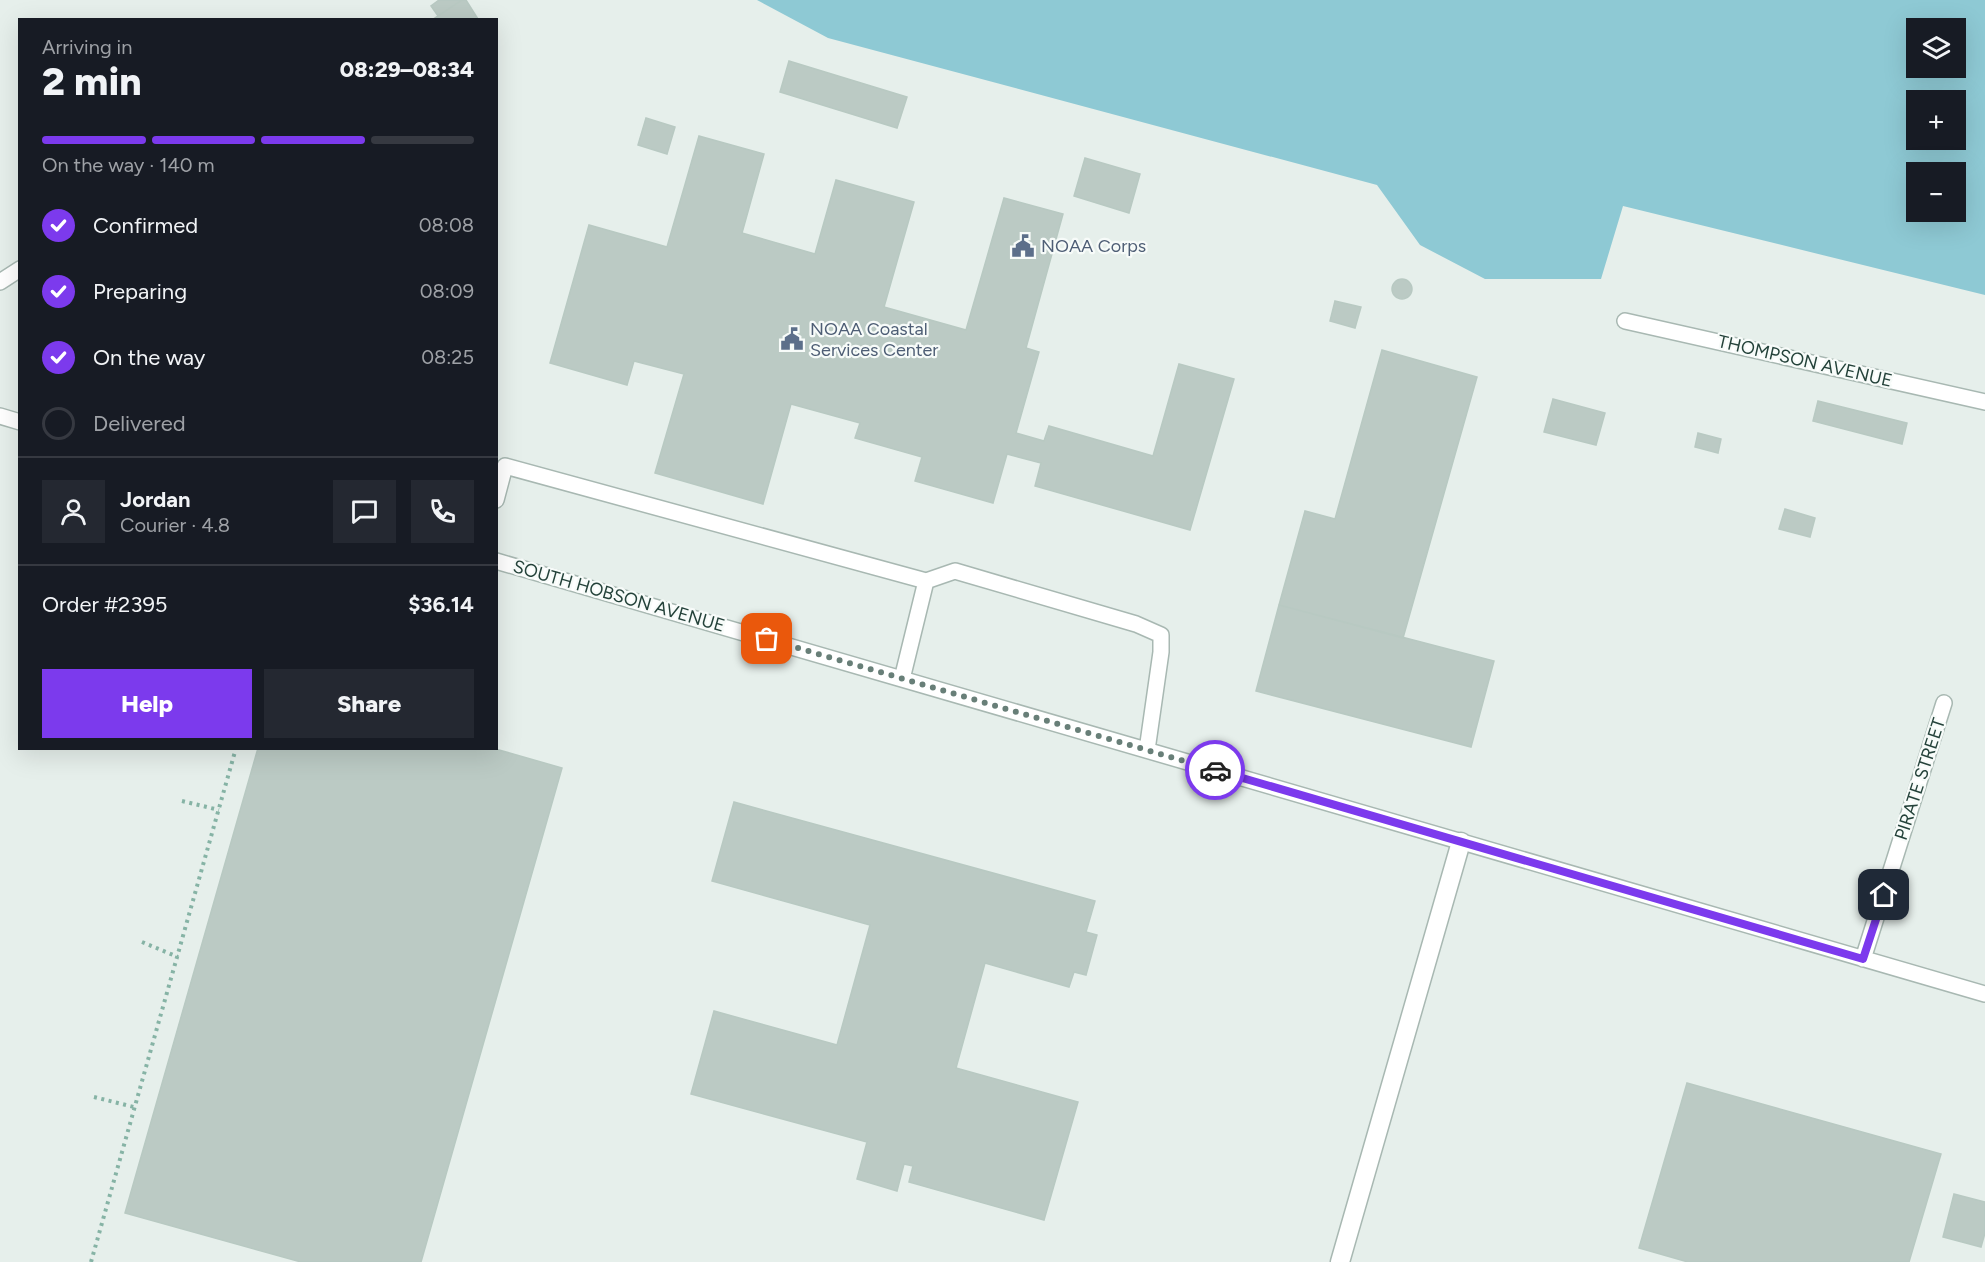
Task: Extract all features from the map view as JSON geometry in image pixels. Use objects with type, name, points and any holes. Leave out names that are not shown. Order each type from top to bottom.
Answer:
[{"type":"street","points":[[1340,1262],[1461,842]]},
{"type":"lane","points":[[0,282],[18,270]]},
{"type":"lane","name":"THOMPSON AVENUE","points":[[1625,321],[1985,402]]},
{"type":"lane","points":[[0,416],[18,421]]},
{"type":"lane","points":[[498,492],[505,466],[926,581],[955,571],[1137,624],[1161,635],[1161,652],[1147,750]]},
{"type":"lane","name":"SOUTH HOBSON AVENUE","points":[[498,562],[1985,994]]},
{"type":"lane","points":[[902,679],[926,581]]},
{"type":"lane","name":"PIRATE STREET","points":[[1863,959],[1944,703]]},
{"type":"path","points":[[91,1262],[235,750]]},
{"type":"path","points":[[182,801],[219,810]]},
{"type":"path","points":[[141,942],[178,957]]},
{"type":"path","points":[[94,1096],[134,1107]]},
{"type":"water","points":[[757,0],[1985,0],[1985,295],[1623,206],[1601,279],[1485,279],[1420,245],[1377,185],[828,38]]},
{"type":"building","points":[[439,0],[462,0],[438,16],[431,6]]},
{"type":"building","points":[[462,0],[466,0],[477,18],[435,18]]},
{"type":"building","points":[[789,61],[907,97],[897,128],[780,92]]},
{"type":"building","points":[[646,118],[675,127],[667,154],[638,145]]},
{"type":"building","name":"NOAA Coastal Services Center","points":[[699,136],[764,154],[742,233],[815,254],[836,180],[914,202],[884,307],[966,330],[1004,198],[1063,214],[1026,348],[1039,352],[1016,433],[1044,441],[1049,426],[1153,456],[1179,364],[1234,379],[1190,530],[1035,486],[1041,463],[1007,454],[993,503],[915,481],[922,457],[855,438],[860,423],[791,404],[763,504],[655,473],[684,374],[634,361],[627,385],[550,363],[589,225],[667,247]]},
{"type":"building","points":[[1085,158],[1140,174],[1129,213],[1074,196]]},
{"type":"building","points":[[1402,279],[1409,282],[1412,289],[1409,296],[1402,299],[1395,296],[1392,289],[1395,282]]},
{"type":"building","points":[[1335,301],[1361,307],[1355,328],[1330,321]]},
{"type":"building","points":[[1382,350],[1477,377],[1403,638],[1279,605],[1305,511],[1335,519]]},
{"type":"building","points":[[1553,399],[1605,413],[1596,445],[1544,432]]},
{"type":"building","points":[[1818,401],[1907,423],[1902,444],[1813,421]]},
{"type":"building","points":[[1698,433],[1721,439],[1718,453],[1695,447]]},
{"type":"building","points":[[1785,509],[1815,518],[1810,537],[1779,529]]},
{"type":"building","points":[[1279,605],[1494,661],[1471,747],[1256,691]]},
{"type":"building","points":[[257,750],[498,750],[562,768],[421,1262],[301,1262],[125,1213]]},
{"type":"building","points":[[734,802],[1095,901],[1086,932],[1097,935],[1086,975],[1074,972],[1069,987],[985,963],[956,1068],[1078,1102],[1044,1220],[909,1182],[913,1166],[904,1164],[897,1191],[857,1179],[867,1142],[691,1094],[714,1011],[837,1045],[870,925],[712,881]]},
{"type":"building","points":[[1687,1083],[1941,1154],[1909,1262],[1688,1262],[1639,1248]]},
{"type":"building","points":[[1954,1194],[1985,1202],[1985,1233],[1981,1247],[1943,1237]]},
{"type":"way so far","points":[[767,639],[1215,770]]},
{"type":"place","name":"NOAA Corps","points":[[1023,246]]},
{"type":"place","name":"NOAA Coastal Services Center","points":[[792,339]]},
{"type":"route","points":[[1215,770],[1863,959],[1884,895]]}]
